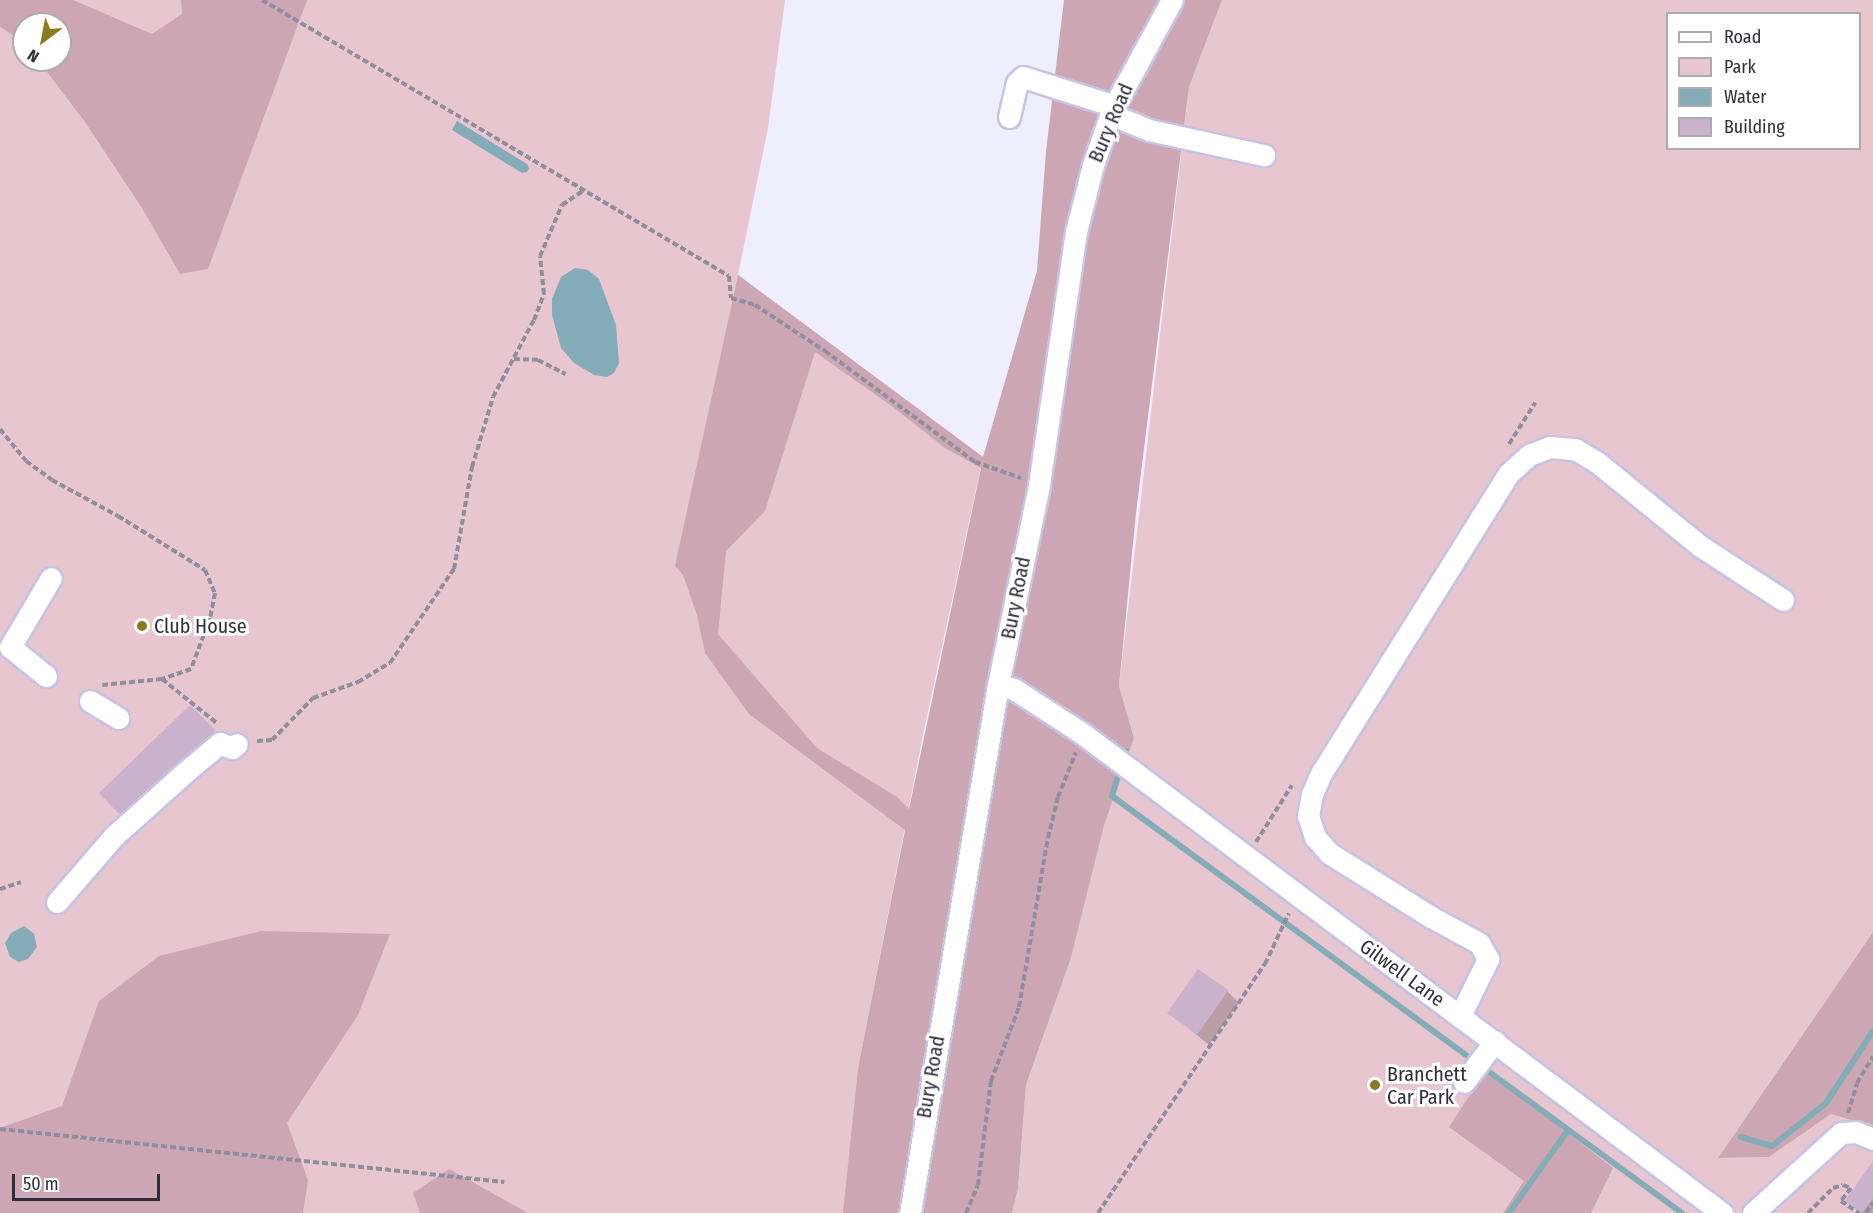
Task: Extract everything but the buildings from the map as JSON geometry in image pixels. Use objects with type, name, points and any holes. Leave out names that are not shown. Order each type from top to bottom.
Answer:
[{"type":"street","name":"Bury Road","points":[[910,1213],[998,685],[1039,485],[1076,231],[1093,165],[1112,110],[1172,0]]},
{"type":"street","points":[[1009,117],[1017,83],[1023,77],[1112,110],[1149,130],[1264,155]]},
{"type":"street","points":[[1460,1016],[1488,958],[1479,943],[1431,917],[1329,853],[1315,837],[1308,816],[1312,794],[1322,772],[1508,474],[1528,454],[1550,447],[1575,449],[1598,463],[1700,546],[1783,600]]},
{"type":"street","points":[[46,676],[10,647],[51,578]]},
{"type":"street","name":"Gilwell Lane","points":[[998,685],[1014,689],[1083,734],[1297,897],[1495,1041],[1722,1213]]},
{"type":"street","points":[[91,693],[118,717]]},
{"type":"street","points":[[57,902],[114,836],[157,797],[220,743],[232,748],[237,744]]},
{"type":"street","points":[[1464,1082],[1495,1041]]},
{"type":"street","points":[[1753,1213],[1841,1133],[1856,1132],[1873,1139]]},
{"type":"path","points":[[262,0],[314,28],[583,191],[729,276],[731,298],[755,305],[825,351],[975,462],[1039,485]]},
{"type":"path","points":[[162,679],[209,715],[237,744],[272,740],[313,698],[358,682],[390,663],[454,569],[472,467],[493,397],[534,320],[544,294],[540,256],[562,205],[583,191]]},
{"type":"path","points":[[513,359],[538,360],[566,374]]},
{"type":"path","points":[[0,429],[26,461],[52,480],[118,516],[205,570],[215,593],[210,618],[191,669],[162,679],[91,693]]},
{"type":"path","points":[[966,1213],[978,1185],[992,1081],[1019,1007],[1048,838],[1059,797],[1083,734]]},
{"type":"path","points":[[0,889],[21,882]]},
{"type":"path","points":[[1098,1213],[1265,964],[1284,922]]},
{"type":"path","points":[[1841,1133],[1857,1083],[1873,1056]]},
{"type":"path","points":[[0,1129],[504,1182]]},
{"type":"path","points":[[1808,1213],[1833,1188],[1843,1185],[1851,1188],[1842,1201],[1859,1213]]},
{"type":"path","points":[[1868,1213],[1873,1203]]},
{"type":"green space","points":[[0,0],[785,0],[768,128],[738,275],[983,457],[924,730],[858,1068],[844,1213],[0,1213]]},
{"type":"green space","points":[[1222,0],[1873,0],[1873,932],[1718,1158],[1769,1157],[1831,1114],[1873,1078],[1873,1213],[1012,1213],[1018,1189],[1026,1085],[1071,958],[1104,826],[1134,738],[1119,686],[1189,87]]},
{"type":"shaded area","points":[[0,0],[73,0],[152,34],[182,14],[181,0],[307,0],[208,269],[180,274],[142,208],[85,122],[47,72],[72,72],[72,12],[12,12],[12,34],[0,27]]},
{"type":"shaded area","points":[[1064,0],[1222,0],[1189,87],[1136,513],[1119,686],[1134,738],[1104,826],[1071,958],[1026,1085],[1018,1189],[1012,1213],[843,1213],[858,1068],[905,830],[749,714],[705,653],[697,615],[683,575],[675,566],[738,275],[983,457],[1037,271],[1046,151]],"holes":[[[815,352],[893,407],[945,448],[981,468],[909,809],[897,797],[817,748],[718,634],[726,551],[765,511]]]},
{"type":"shaded area","points":[[261,931],[390,934],[358,1015],[287,1123],[308,1180],[303,1213],[0,1213],[0,1128],[62,1106],[99,1001],[159,956]]},
{"type":"shaded area","points":[[1873,932],[1873,1126],[1831,1114],[1769,1157],[1718,1158]]},
{"type":"shaded area","points":[[1486,1070],[1613,1168],[1591,1213],[1503,1213],[1524,1181],[1449,1127]]},
{"type":"shaded area","points":[[449,1169],[526,1213],[420,1213],[413,1193]]},
{"type":"water","points":[[457,121],[527,164],[529,168],[527,172],[522,173],[452,130]]},
{"type":"water","points":[[575,268],[588,270],[599,279],[616,325],[619,363],[614,373],[607,377],[594,375],[574,363],[561,348],[552,315],[552,299],[561,277]]},
{"type":"water","points":[[24,926],[34,934],[37,947],[28,959],[19,962],[10,957],[5,943],[11,933]]},
{"type":"waterway","points":[[1126,751],[1112,796],[1682,1213]]},
{"type":"waterway","points":[[1741,1137],[1772,1146],[1826,1103],[1873,1031]]},
{"type":"waterway","points":[[1509,1213],[1568,1130]]},
{"type":"place","name":"Club House","points":[[142,626]]},
{"type":"place","name":"Branchett Car Park","points":[[1375,1085]]}]
